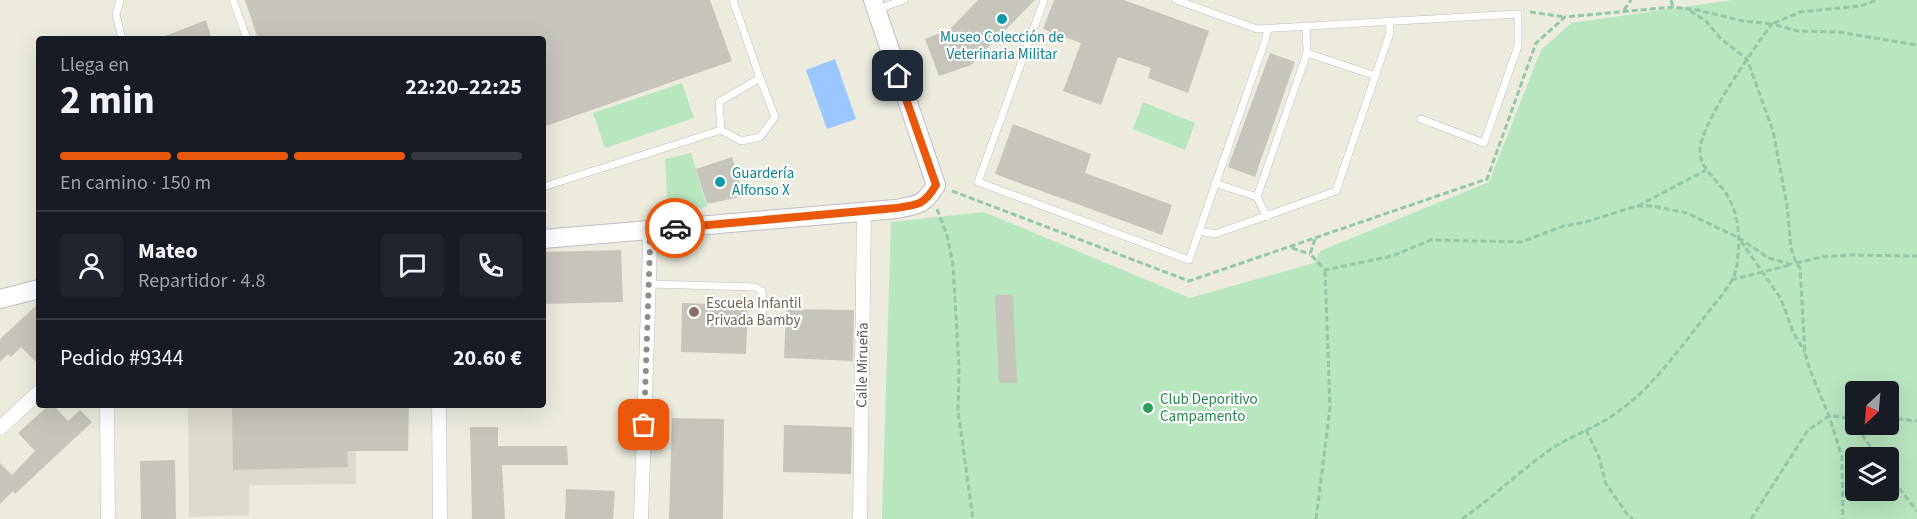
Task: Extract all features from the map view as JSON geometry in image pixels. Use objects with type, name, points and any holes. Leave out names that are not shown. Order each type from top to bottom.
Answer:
[{"type":"street","points":[[546,239],[917,206],[927,199],[933,190],[874,5]]},
{"type":"street","name":"Calle Mirueña","points":[[860,519],[864,211]]},
{"type":"street","points":[[641,519],[649,230]]},
{"type":"street","points":[[0,299],[36,290]]},
{"type":"street","points":[[0,428],[36,395]]},
{"type":"street","points":[[107,408],[108,519]]},
{"type":"street","points":[[439,408],[440,519]]},
{"type":"lane","points":[[120,0],[116,14],[121,36]]},
{"type":"lane","points":[[232,0],[246,36]]},
{"type":"lane","points":[[546,186],[721,130],[741,141],[760,138],[775,117],[733,0]]},
{"type":"lane","points":[[874,5],[904,0]]},
{"type":"lane","points":[[1044,0],[978,182],[1189,260],[1268,28]]},
{"type":"lane","points":[[1176,0],[1257,29],[1518,14],[1518,46],[1484,143],[1421,119]]},
{"type":"lane","points":[[1199,231],[1215,234],[1336,191],[1390,33],[1389,22]]},
{"type":"lane","points":[[1257,197],[1307,53],[1306,27]]},
{"type":"lane","points":[[1307,53],[1376,76]]},
{"type":"lane","points":[[721,130],[719,102],[760,78]]},
{"type":"lane","points":[[1215,183],[1257,197],[1267,216]]},
{"type":"lane","points":[[649,284],[755,287],[762,291],[763,319]]},
{"type":"path","points":[[1624,10],[1631,0]]},
{"type":"path","points":[[1671,0],[1673,8]]},
{"type":"path","points":[[1462,519],[1552,449],[1614,414],[1643,392],[1685,343],[1731,280],[1737,268],[1739,238],[1737,218],[1727,194],[1706,170],[1700,154],[1702,140],[1717,107],[1772,24],[1800,12],[1860,6],[1877,0]]},
{"type":"path","points":[[1687,9],[1706,21],[1721,39],[1747,59],[1773,131],[1795,264]]},
{"type":"path","points":[[1530,12],[1582,17],[1624,10],[1687,9],[1743,21],[1772,24],[1798,31],[1838,32],[1917,45]]},
{"type":"path","points":[[933,190],[1189,281],[1487,179],[1536,43],[1564,17]]},
{"type":"path","points":[[1325,270],[1392,256],[1431,240],[1521,242],[1544,232],[1587,222],[1636,206],[1706,170]]},
{"type":"path","points":[[933,190],[947,235],[953,265],[959,367],[958,410],[973,519]]},
{"type":"path","points":[[1636,206],[1668,208],[1688,213],[1739,238],[1769,258],[1795,264],[1800,268],[1806,353],[1842,458],[1843,519]]},
{"type":"path","points":[[1739,238],[1781,299],[1793,332],[1806,353]]},
{"type":"path","points":[[1310,254],[1315,239]]},
{"type":"path","points":[[1290,247],[1310,254],[1325,270],[1330,408],[1316,519]]},
{"type":"path","points":[[1731,280],[1822,257],[1917,256]]},
{"type":"path","points":[[1751,519],[1808,430],[1829,416],[1845,419]]},
{"type":"path","points":[[1899,419],[1917,421]]},
{"type":"path","points":[[1586,430],[1599,457],[1606,484],[1633,519]]},
{"type":"path","points":[[1899,488],[1917,511]]},
{"type":"shaded area","points":[[188,408],[356,408],[356,484],[249,485],[249,515],[189,517]]},
{"type":"green space","points":[[1732,0],[1917,0],[1917,519],[882,519],[891,222],[984,212],[1190,298],[1314,263],[1320,251],[1489,182],[1541,50],[1571,23]]},
{"type":"green space","points":[[682,83],[694,118],[605,148],[593,113]]},
{"type":"green space","points":[[1143,102],[1195,123],[1185,150],[1133,129]]},
{"type":"green space","points":[[691,153],[707,207],[668,210],[665,159]]},
{"type":"water","points":[[835,59],[856,119],[827,129],[806,70]]},
{"type":"building","points":[[245,0],[710,0],[732,61],[546,126],[546,36],[257,36]]},
{"type":"building","points":[[978,0],[1035,0],[971,65],[939,76],[925,39],[950,29]]},
{"type":"building","points":[[1054,0],[1124,0],[1209,31],[1188,93],[1148,78],[1151,68],[1118,57],[1101,105],[1063,91],[1081,43],[1043,29]]},
{"type":"building","points":[[206,20],[211,36],[165,36]]},
{"type":"building","points":[[1270,53],[1295,62],[1255,177],[1228,167]]},
{"type":"building","points":[[1013,124],[1091,154],[1085,173],[1172,205],[1162,235],[995,174]]},
{"type":"building","name":"Guardería Alfonso X","points":[[732,157],[744,196],[707,204],[696,169]]},
{"type":"building","points":[[621,250],[623,302],[546,304],[546,252]]},
{"type":"building","points":[[995,295],[1013,295],[1017,383],[999,383]]},
{"type":"building","points":[[682,303],[748,305],[746,354],[681,352]]},
{"type":"building","points":[[36,306],[36,362],[21,347],[11,357],[8,354],[0,362],[0,339]]},
{"type":"building","points":[[786,309],[854,310],[853,361],[784,358]]},
{"type":"building","points":[[46,408],[56,408],[68,421],[80,410],[92,422],[15,494],[13,491],[0,504],[0,463],[12,475],[35,451],[18,433]]},
{"type":"building","points":[[232,408],[409,408],[408,451],[347,451],[348,467],[233,470]]},
{"type":"building","points":[[672,418],[724,419],[723,519],[669,519]]},
{"type":"building","points":[[784,425],[852,427],[851,474],[783,472]]},
{"type":"building","points":[[470,427],[498,427],[498,446],[567,446],[568,465],[502,465],[505,519],[472,519]]},
{"type":"building","points":[[175,460],[176,519],[141,519],[140,461]]},
{"type":"building","points":[[566,489],[615,491],[613,519],[565,519]]},
{"type":"way so far","points":[[644,425],[649,230],[675,228]]},
{"type":"place","name":"Museo Colección de Veterinaria Militar","points":[[1002,19]]},
{"type":"place","name":"Guardería Alfonso X","points":[[720,182]]},
{"type":"place","name":"Escuela Infantil Privada Bamby","points":[[694,312]]},
{"type":"place","name":"Club Deporitivo Campamento","points":[[1148,408]]},
{"type":"route","points":[[675,228],[917,206],[927,199],[936,185],[898,76]]}]
